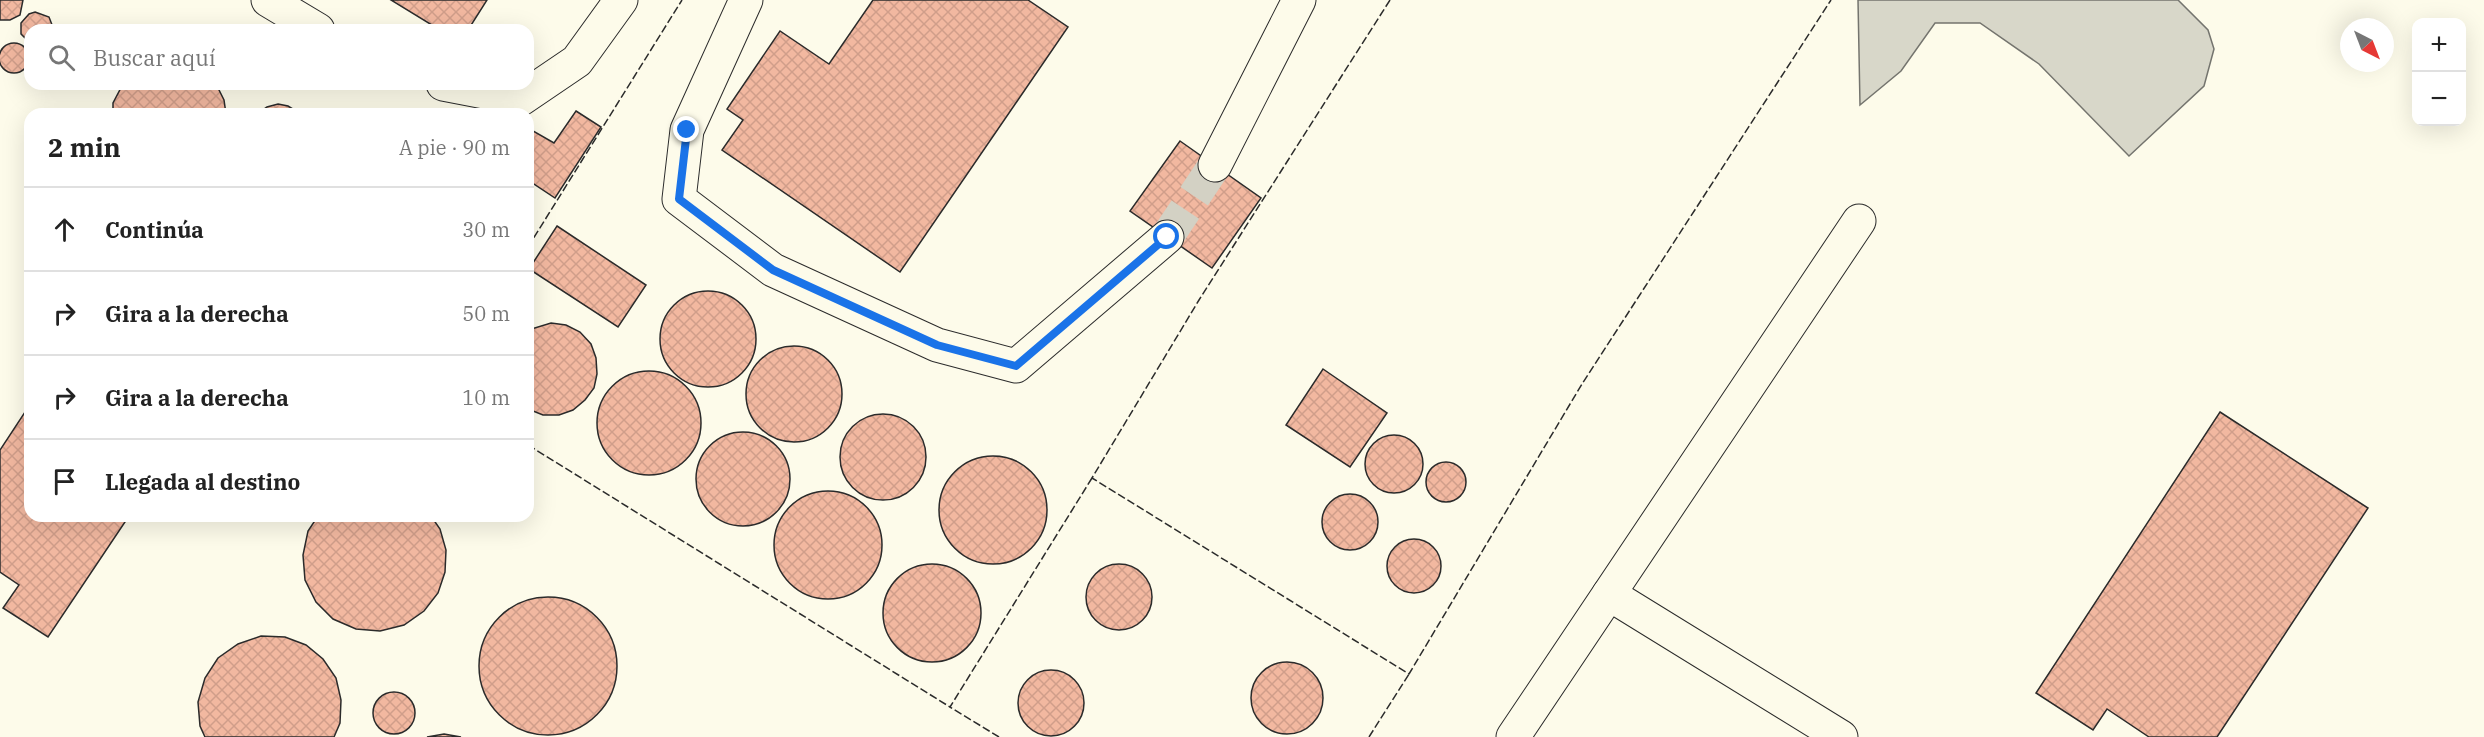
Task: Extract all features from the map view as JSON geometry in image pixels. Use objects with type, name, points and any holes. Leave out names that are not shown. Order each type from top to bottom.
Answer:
[{"type":"lane","points":[[268,0],[308,24]]},
{"type":"lane","points":[[474,90],[521,99],[577,61],[621,0]]},
{"type":"lane","points":[[746,0],[687,130],[679,199],[773,270],[937,345],[1016,366],[1167,237]]},
{"type":"lane","points":[[1215,165],[1299,0]]},
{"type":"lane","points":[[1513,737],[1859,221]]},
{"type":"lane","points":[[1609,594],[1841,737]]},
{"type":"shaded area","points":[[1858,0],[2178,0],[2208,30],[2214,49],[2204,86],[2129,156],[2039,64],[1980,23],[1935,23],[1901,71],[1860,105]]},
{"type":"building","points":[[0,0],[23,0],[20,15],[10,20],[0,20]]},
{"type":"building","points":[[391,0],[487,0],[472,24],[430,24]]},
{"type":"building","points":[[873,0],[1028,0],[1068,27],[900,272],[722,150],[743,120],[727,109],[780,31],[829,64]]},
{"type":"building","points":[[35,12],[49,17],[52,24],[24,24],[24,37],[21,34],[21,23],[29,14]]},
{"type":"building","points":[[8,44],[24,46],[24,70],[14,73],[8,72],[0,64],[0,52]]},
{"type":"building","points":[[120,90],[219,90],[225,108],[113,108]]},
{"type":"building","points":[[278,104],[291,108],[266,108]]},
{"type":"building","points":[[576,111],[601,127],[555,198],[534,184],[534,131],[554,143]]},
{"type":"building","points":[[1180,141],[1261,198],[1212,268],[1130,211]]},
{"type":"building","points":[[557,226],[646,285],[618,327],[534,272],[534,261]]},
{"type":"building","points":[[708,291],[726,295],[742,305],[752,321],[756,339],[752,357],[742,373],[726,383],[708,387],[690,383],[674,373],[664,357],[660,339],[664,321],[674,305],[690,295]]},
{"type":"building","points":[[551,323],[566,325],[580,332],[591,344],[596,358],[597,374],[594,388],[573,410],[559,415],[543,415],[534,411],[534,328]]},
{"type":"building","points":[[794,346],[812,349],[828,360],[839,376],[842,394],[839,412],[828,428],[812,439],[794,442],[776,439],[760,428],[749,412],[746,394],[749,376],[760,360],[776,349]]},
{"type":"building","points":[[1323,369],[1387,413],[1350,467],[1286,425]]},
{"type":"building","points":[[649,371],[669,375],[686,386],[697,403],[701,423],[697,443],[686,460],[669,471],[649,475],[629,471],[612,460],[601,443],[597,423],[601,403],[612,386],[629,375]]},
{"type":"building","points":[[2220,412],[2368,508],[2217,737],[2149,737],[2107,709],[2093,730],[2036,693]]},
{"type":"building","points":[[24,414],[24,522],[125,522],[48,637],[3,608],[19,585],[0,572],[0,450]]},
{"type":"building","points":[[883,414],[900,417],[914,426],[923,440],[926,457],[923,474],[914,488],[900,497],[883,500],[866,497],[852,488],[843,474],[840,457],[843,440],[852,426],[866,417]]},
{"type":"building","points":[[743,432],[761,436],[776,446],[786,461],[790,479],[786,497],[776,512],[761,522],[743,526],[725,522],[710,512],[700,497],[696,479],[700,461],[710,446],[725,436]]},
{"type":"building","points":[[1394,435],[1405,437],[1418,448],[1423,464],[1421,475],[1410,488],[1394,493],[1383,491],[1370,480],[1365,464],[1367,453],[1378,440]]},
{"type":"building","points":[[993,456],[1014,460],[1031,472],[1043,489],[1047,510],[1043,531],[1031,548],[1014,560],[993,564],[972,560],[955,548],[943,531],[939,510],[943,489],[955,472],[972,460]]},
{"type":"building","points":[[1446,462],[1454,463],[1460,468],[1465,474],[1465,490],[1460,496],[1454,501],[1446,502],[1438,501],[1432,496],[1427,490],[1426,482],[1427,474],[1432,468],[1438,463]]},
{"type":"building","points":[[828,491],[849,495],[866,507],[878,524],[882,545],[878,566],[866,583],[849,595],[828,599],[807,595],[790,583],[778,566],[774,545],[778,524],[790,507],[807,495]]},
{"type":"building","points":[[1350,494],[1361,496],[1370,502],[1376,511],[1378,522],[1376,533],[1370,542],[1361,548],[1350,550],[1339,548],[1330,542],[1324,533],[1322,522],[1324,511],[1330,502],[1339,496]]},
{"type":"building","points":[[314,522],[435,522],[440,529],[446,550],[445,572],[438,593],[424,611],[404,625],[380,631],[356,629],[333,619],[316,602],[305,580],[303,555],[308,531]]},
{"type":"building","points":[[1409,539],[1419,539],[1429,543],[1437,551],[1441,566],[1437,581],[1429,589],[1419,593],[1409,593],[1399,589],[1391,581],[1387,571],[1387,561],[1391,551],[1399,543]]},
{"type":"building","points":[[932,564],[951,568],[967,578],[977,594],[981,613],[977,632],[967,648],[951,658],[932,662],[913,658],[897,648],[887,632],[883,613],[887,594],[897,578],[913,568]]},
{"type":"building","points":[[1113,564],[1125,564],[1137,569],[1147,579],[1152,597],[1150,610],[1137,625],[1125,630],[1113,630],[1101,625],[1091,615],[1086,603],[1086,591],[1091,579],[1101,569]]},
{"type":"building","points":[[548,597],[574,603],[597,617],[611,640],[617,666],[611,692],[597,715],[574,729],[548,735],[522,729],[499,715],[485,692],[479,666],[485,640],[499,617],[522,603]]},
{"type":"building","points":[[261,636],[285,637],[306,645],[323,659],[336,678],[341,700],[340,723],[334,737],[205,737],[200,726],[198,702],[205,678],[218,658],[238,644]]},
{"type":"building","points":[[1287,662],[1307,668],[1317,678],[1323,698],[1317,718],[1307,728],[1287,734],[1267,728],[1257,718],[1251,698],[1257,678],[1267,668]]},
{"type":"building","points":[[1051,670],[1064,673],[1074,680],[1081,690],[1084,703],[1081,716],[1074,726],[1064,733],[1051,736],[1038,733],[1028,726],[1021,716],[1018,703],[1021,690],[1028,680],[1038,673]]},
{"type":"building","points":[[394,692],[402,693],[409,698],[414,705],[414,721],[409,728],[402,733],[394,734],[386,733],[379,728],[374,721],[373,713],[374,705],[379,698],[386,693]]},
{"type":"building","points":[[444,734],[461,737],[427,737]]},
{"type":"tunnel","points":[[1167,237],[1215,165]]},
{"type":"fence","points":[[534,237],[682,0]]},
{"type":"fence","points":[[1390,0],[1199,300],[1092,478],[1409,674],[1582,384],[1831,0]]},
{"type":"fence","points":[[534,449],[950,707]]},
{"type":"fence","points":[[999,737],[950,707],[1092,478]]},
{"type":"fence","points":[[1369,737],[1409,674]]},
{"type":"route","points":[[687,130],[679,199],[773,270],[937,345],[1016,366],[1068,318],[1167,237]]}]
